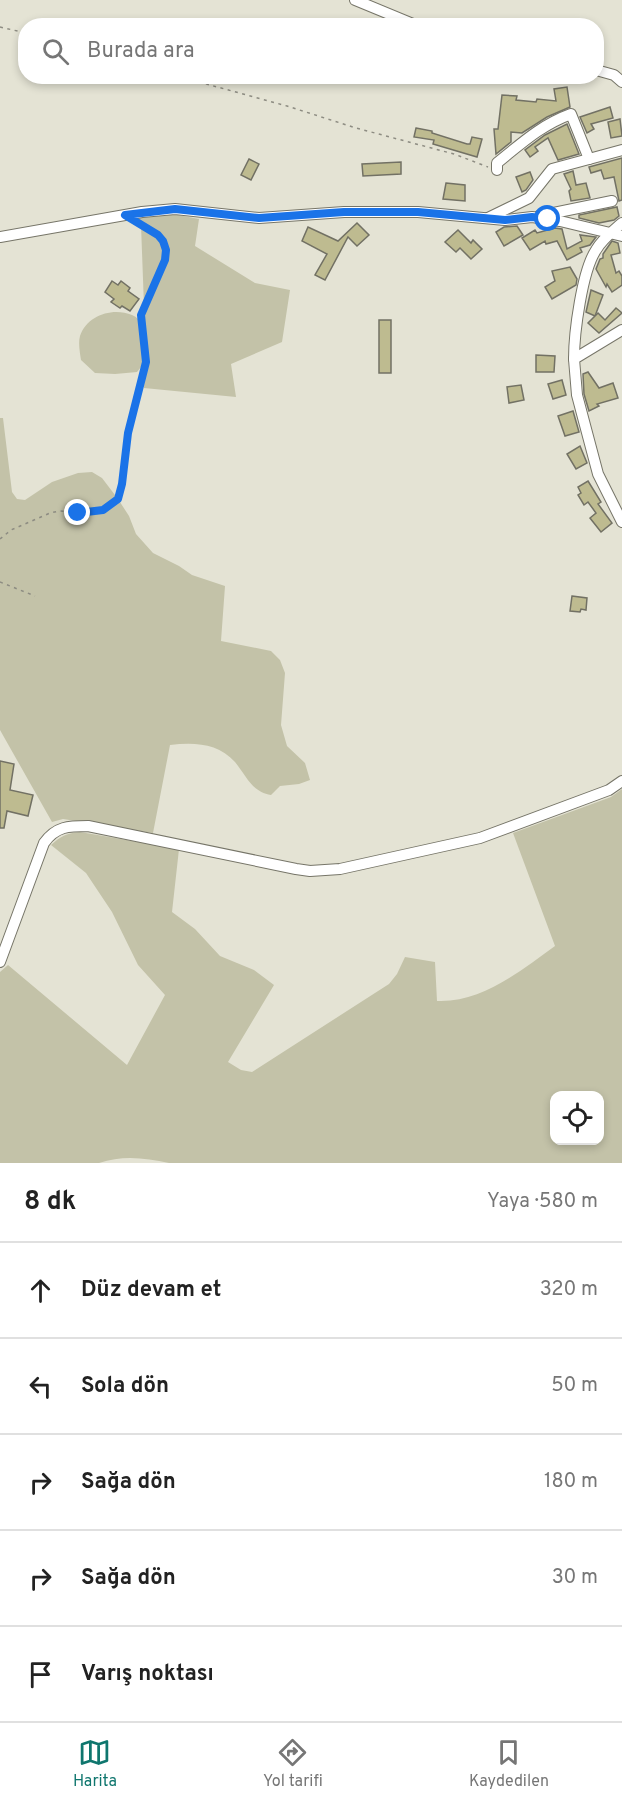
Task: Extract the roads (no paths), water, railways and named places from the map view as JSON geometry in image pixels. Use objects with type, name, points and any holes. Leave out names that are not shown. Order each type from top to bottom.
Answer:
[{"type":"street","points":[[355,0],[399,18]]},
{"type":"street","points":[[604,72],[614,75],[622,82]]},
{"type":"street","points":[[497,170],[497,163],[544,125],[571,114],[589,159]]},
{"type":"street","points":[[488,218],[529,198],[552,169],[622,150]]},
{"type":"street","points":[[0,237],[125,215],[175,209],[259,218],[344,212],[418,212],[505,220],[612,201]]},
{"type":"street","points":[[532,217],[617,234]]},
{"type":"street","points":[[622,223],[617,234],[596,249],[590,261],[575,334],[574,359],[577,395],[598,474],[622,522]]},
{"type":"street","points":[[574,359],[622,330]]},
{"type":"street","points":[[0,962],[44,843],[56,830],[63,827],[88,826],[296,869],[310,871],[340,869],[480,838],[609,790],[622,781]]}]
